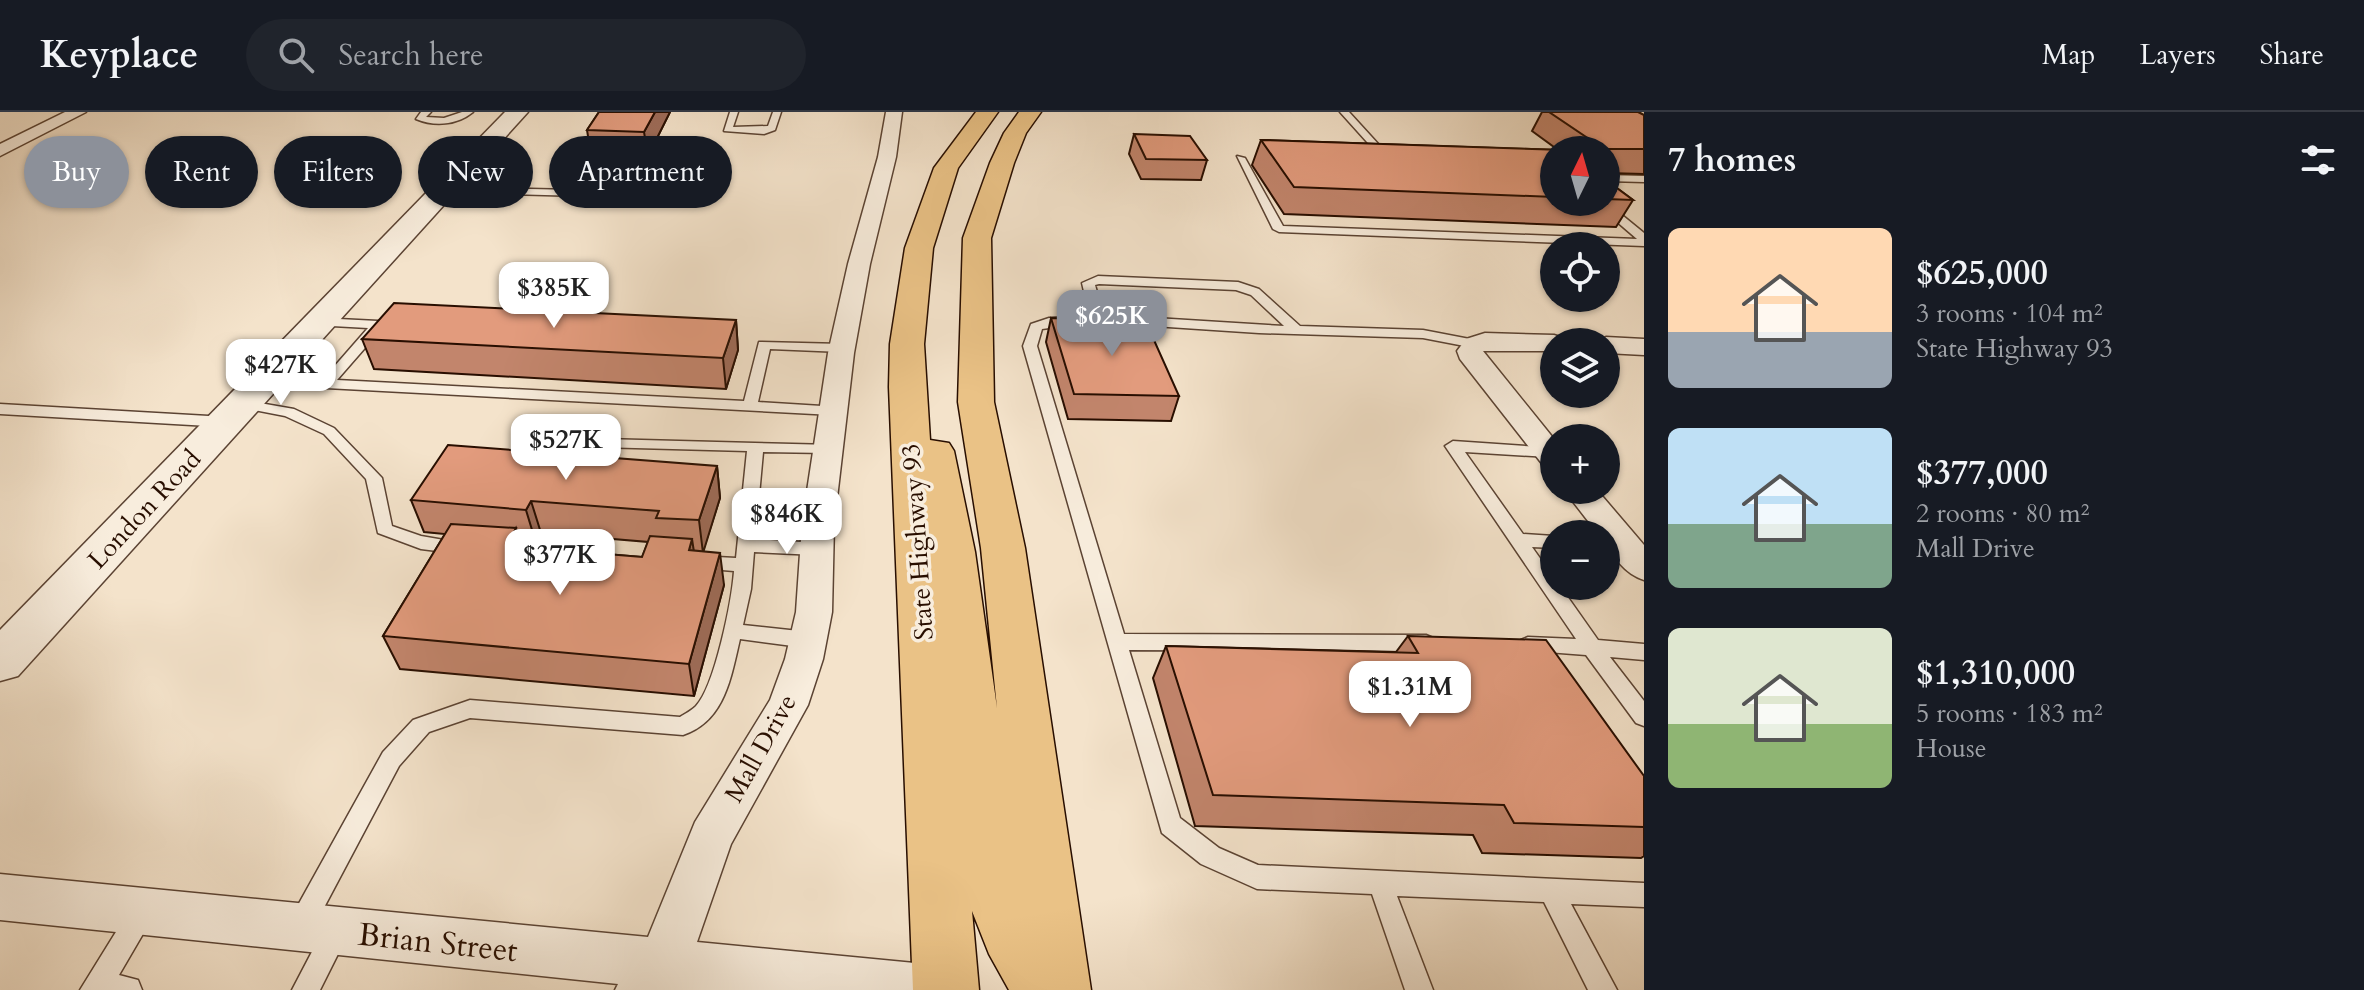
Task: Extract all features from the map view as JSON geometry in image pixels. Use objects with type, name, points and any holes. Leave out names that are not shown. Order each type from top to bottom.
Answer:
[{"type":"main road","name":"State Highway 93","points":[[946,990],[907,387],[907,344],[919,248],[946,168],[987,112]]},
{"type":"main road","points":[[1030,112],[1015,133],[1002,163],[977,238],[976,402],[1003,548],[1058,990]]},
{"type":"main road","points":[[907,344],[931,423],[953,552],[989,866],[1002,914],[1023,955],[1048,990]]},
{"type":"street","points":[[0,151],[78,112]]},
{"type":"street","name":"London Road","points":[[495,136],[517,112]]},
{"type":"street","name":"Mall Drive","points":[[651,978],[682,921],[711,837],[788,705],[808,640],[814,612],[827,448],[842,348],[859,264],[887,157],[894,112]]},
{"type":"street","name":"London Road","points":[[0,662],[427,208]]},
{"type":"street","points":[[1540,342],[1501,340],[1475,344],[1470,351],[1473,359],[1540,440]]},
{"type":"street","points":[[1620,346],[1644,347]]},
{"type":"street","points":[[1590,504],[1626,553]]},
{"type":"street","name":"Brian Street","points":[[0,897],[318,930],[651,978],[925,990]]},
{"type":"lane","points":[[427,112],[419,117],[431,122],[453,119],[469,112]]},
{"type":"lane","points":[[508,112],[517,112]]},
{"type":"lane","points":[[734,112],[727,129],[764,131],[772,128],[777,112]]},
{"type":"lane","points":[[1344,112],[1391,163]]},
{"type":"lane","points":[[1240,158],[1279,229],[1644,241]]},
{"type":"lane","points":[[1620,178],[1644,179]]},
{"type":"lane","points":[[1615,216],[1644,241]]},
{"type":"lane","points":[[1098,321],[1088,283],[1115,280],[1238,286],[1255,292],[1296,330]]},
{"type":"lane","points":[[1475,344],[1423,334],[1098,321],[1049,322],[1036,327],[1030,346],[1170,825],[1210,856],[1257,877],[1644,895]]},
{"type":"lane","points":[[319,322],[378,325],[326,384],[833,410]]},
{"type":"lane","points":[[750,406],[764,345],[842,348]]},
{"type":"lane","points":[[0,409],[289,412],[329,431],[374,478],[384,529],[402,538],[435,546],[482,549]]},
{"type":"lane","points":[[604,444],[827,448]]},
{"type":"lane","points":[[1540,454],[1453,446],[1644,717]]},
{"type":"lane","points":[[306,990],[318,930],[391,759],[421,726],[470,709],[683,726],[703,713],[718,688],[742,589],[755,447]]},
{"type":"lane","points":[[1518,540],[1540,541]]},
{"type":"lane","points":[[682,561],[817,549]]},
{"type":"lane","points":[[731,631],[808,640]]},
{"type":"lane","points":[[1117,642],[1451,643]]},
{"type":"lane","points":[[1514,645],[1644,652]]},
{"type":"lane","points":[[1380,883],[1419,990]]},
{"type":"lane","points":[[1551,891],[1603,990]]},
{"type":"lane","points":[[128,990],[95,988],[142,912]]},
{"type":"building","points":[[599,112],[655,112],[644,132],[587,130]]},
{"type":"building","points":[[1549,112],[1638,112],[1644,115],[1644,149],[1620,149],[1620,136],[1585,136]]},
{"type":"building","points":[[1134,134],[1190,136],[1207,160],[1146,159]]},
{"type":"building","points":[[1261,140],[1540,149],[1540,196],[1294,187]]},
{"type":"building","points":[[1620,190],[1633,200],[1620,200]]},
{"type":"building","points":[[394,303],[736,320],[723,358],[362,339]]},
{"type":"building","points":[[1051,318],[1145,320],[1179,396],[1074,394]]},
{"type":"building","points":[[448,445],[717,466],[699,520],[656,518],[659,511],[531,501],[526,510],[411,500]]},
{"type":"building","points":[[451,524],[516,528],[507,546],[642,557],[650,536],[692,539],[689,550],[720,553],[689,664],[383,636]]},
{"type":"building","points":[[1408,636],[1546,640],[1644,776],[1644,827],[1514,823],[1504,805],[1213,795],[1166,646],[1418,653]]}]
